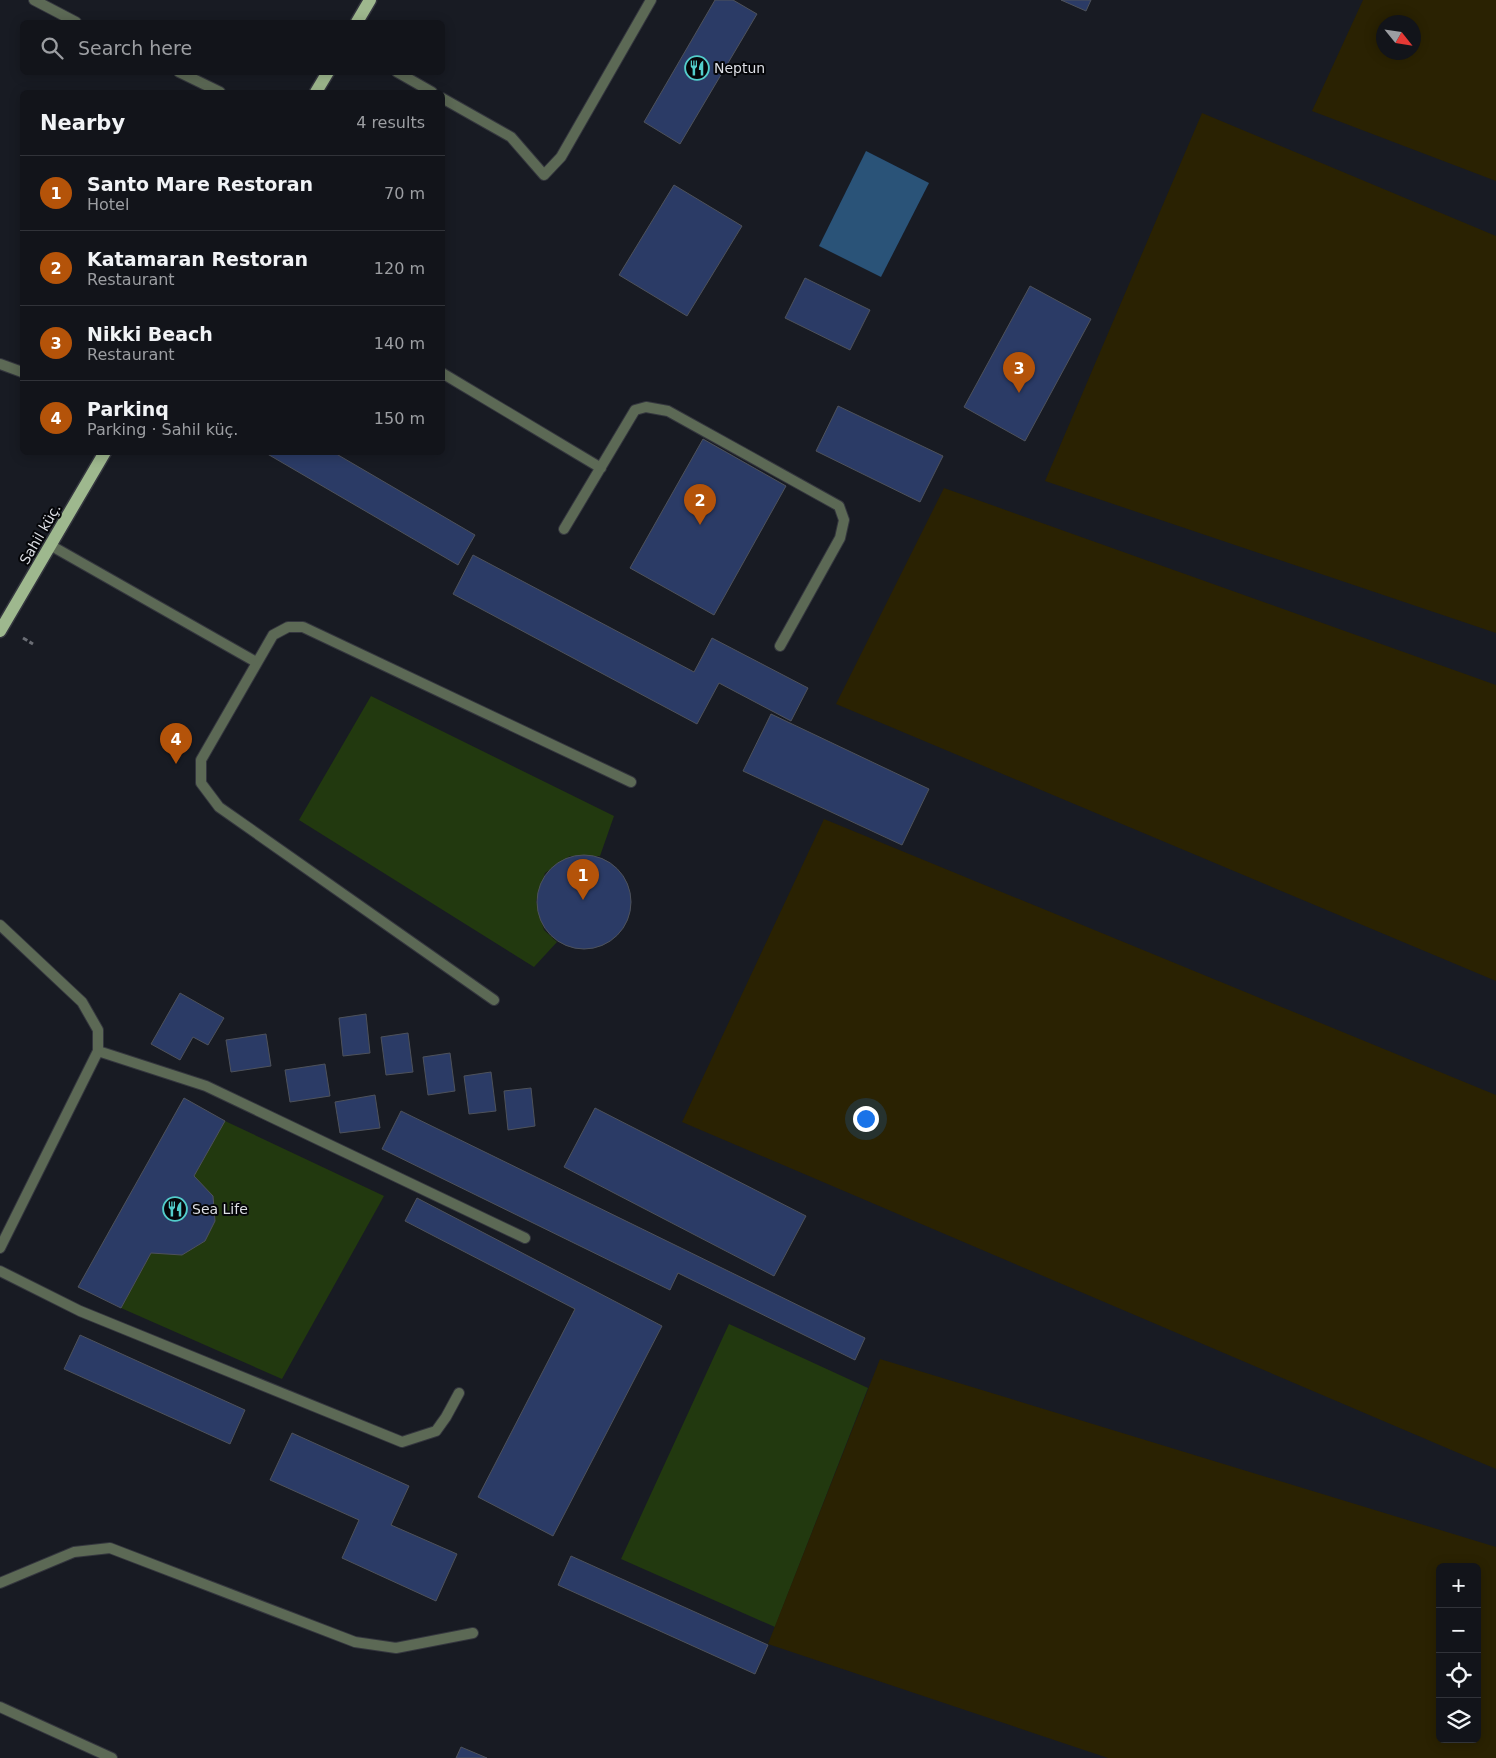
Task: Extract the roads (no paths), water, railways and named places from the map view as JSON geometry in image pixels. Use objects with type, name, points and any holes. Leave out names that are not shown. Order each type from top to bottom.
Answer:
[{"type":"main road","points":[[358,20],[370,0]]},
{"type":"main road","points":[[317,90],[326,75]]},
{"type":"main road","name":"Sahil küç.","points":[[0,632],[103,455]]},
{"type":"street","points":[[34,0],[72,20]]},
{"type":"street","points":[[445,100],[510,137],[544,175],[561,157],[651,0]]},
{"type":"street","points":[[185,75],[216,90]]},
{"type":"street","points":[[402,75],[428,90]]},
{"type":"street","points":[[0,364],[20,371]]},
{"type":"street","points":[[445,375],[602,468]]},
{"type":"street","points":[[564,529],[635,410],[646,407],[668,411],[839,506],[844,520],[840,538],[780,646]]},
{"type":"street","points":[[50,545],[256,662]]},
{"type":"street","points":[[494,1000],[219,807],[201,783],[201,760],[256,662],[273,635],[288,627],[303,627],[630,782]]},
{"type":"street","points":[[0,925],[82,1002],[98,1030],[98,1051],[0,1248]]},
{"type":"street","points":[[98,1051],[206,1086],[525,1238]]},
{"type":"street","points":[[0,1271],[80,1312],[402,1442],[436,1431],[459,1393]]},
{"type":"street","points":[[0,1583],[74,1552],[110,1548],[355,1642],[396,1648],[473,1633]]},
{"type":"street","points":[[0,1707],[112,1758]]},
{"type":"water","points":[[866,151],[929,183],[881,277],[819,246]]},
{"type":"place","name":"Neptun","points":[[697,68]]},
{"type":"place","name":"Nikki Beach","points":[[1019,393]]},
{"type":"place","name":"Katamaran Restoran","points":[[700,525]]},
{"type":"place","name":"Parkinq","points":[[176,764]]},
{"type":"place","name":"Santo Mare Restoran","points":[[583,900]]},
{"type":"place","name":"Sea Life","points":[[175,1209]]}]
